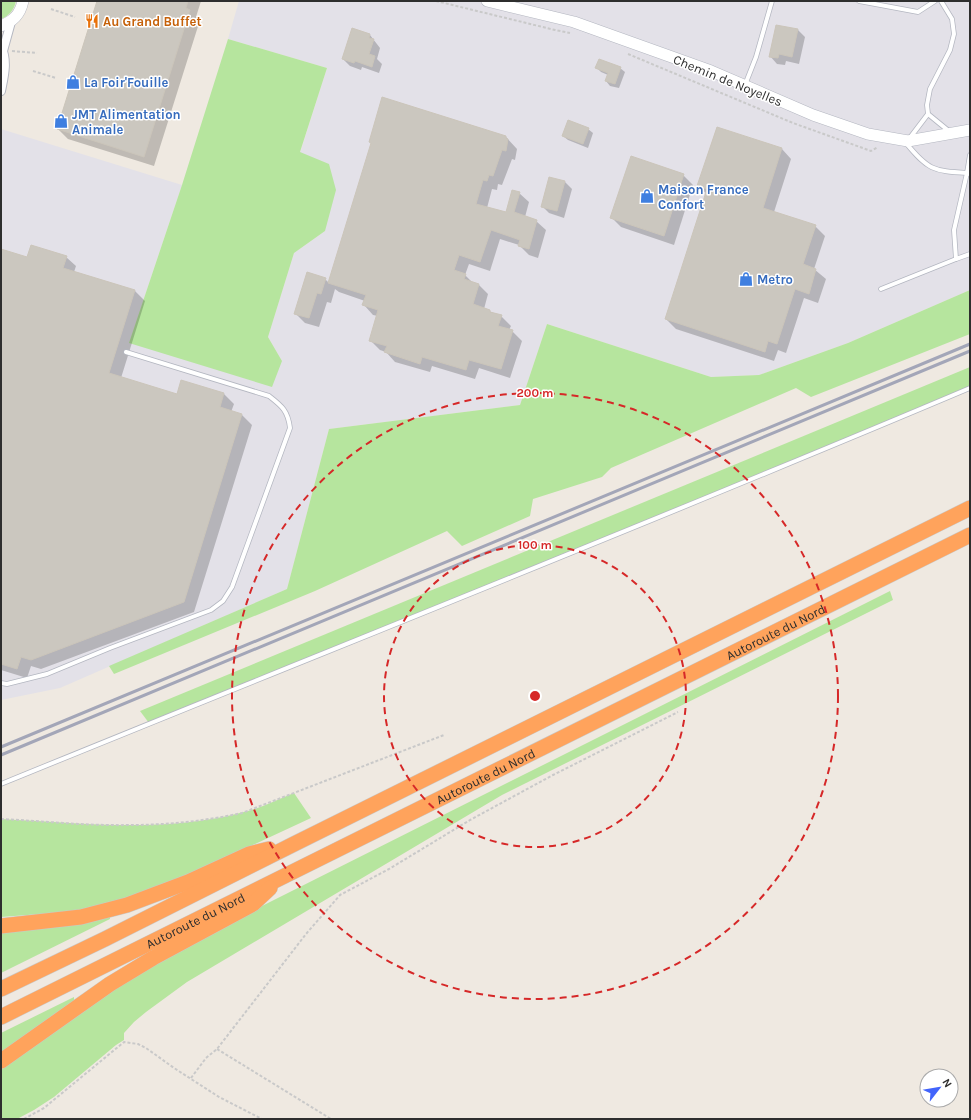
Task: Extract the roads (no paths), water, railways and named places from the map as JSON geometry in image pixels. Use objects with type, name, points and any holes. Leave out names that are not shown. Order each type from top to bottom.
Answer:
[{"type":"highway","name":"Autoroute du Nord","points":[[1,989],[970,508]]},
{"type":"highway","name":"Autoroute du Nord","points":[[1,1017],[970,535]]},
{"type":"highway","points":[[1,926],[81,917],[105,912],[188,882],[249,854],[294,844]]},
{"type":"highway","points":[[1,1062],[127,973],[253,904],[283,877]]},
{"type":"street","points":[[1,91],[5,61],[2,49],[6,24],[19,13],[23,1]]},
{"type":"street","name":"Chemin de Noyelles","points":[[487,1],[574,22],[716,73],[812,115],[868,134],[905,140],[952,134],[970,130]]},
{"type":"lane","points":[[745,86],[756,57],[772,1]]},
{"type":"lane","points":[[859,1],[918,12],[935,1]]},
{"type":"lane","points":[[941,1],[952,19],[954,34],[950,50],[930,88],[927,105],[928,114],[952,134]]},
{"type":"lane","points":[[928,114],[905,140],[926,166],[943,171],[968,174]]},
{"type":"lane","points":[[956,259],[954,230],[968,174],[970,155]]},
{"type":"lane","points":[[880,289],[970,254]]},
{"type":"lane","points":[[1,683],[8,684],[47,674],[110,648],[211,610],[223,601],[232,587],[290,428],[289,418],[279,403],[269,396],[126,352]]},
{"type":"lane","points":[[1,784],[296,663],[562,558],[970,388]]},
{"type":"railway","points":[[1,747],[970,344]]},
{"type":"railway","points":[[1,755],[970,351]]},
{"type":"place","name":"Au Grand Buffet","points":[[92,21]]},
{"type":"place","name":"La Foir'Fouille","points":[[73,82]]},
{"type":"place","name":"JMT Alimentation Animale","points":[[61,121]]},
{"type":"place","name":"Maison France Confort","points":[[647,196]]},
{"type":"place","name":"Metro","points":[[746,279]]}]
